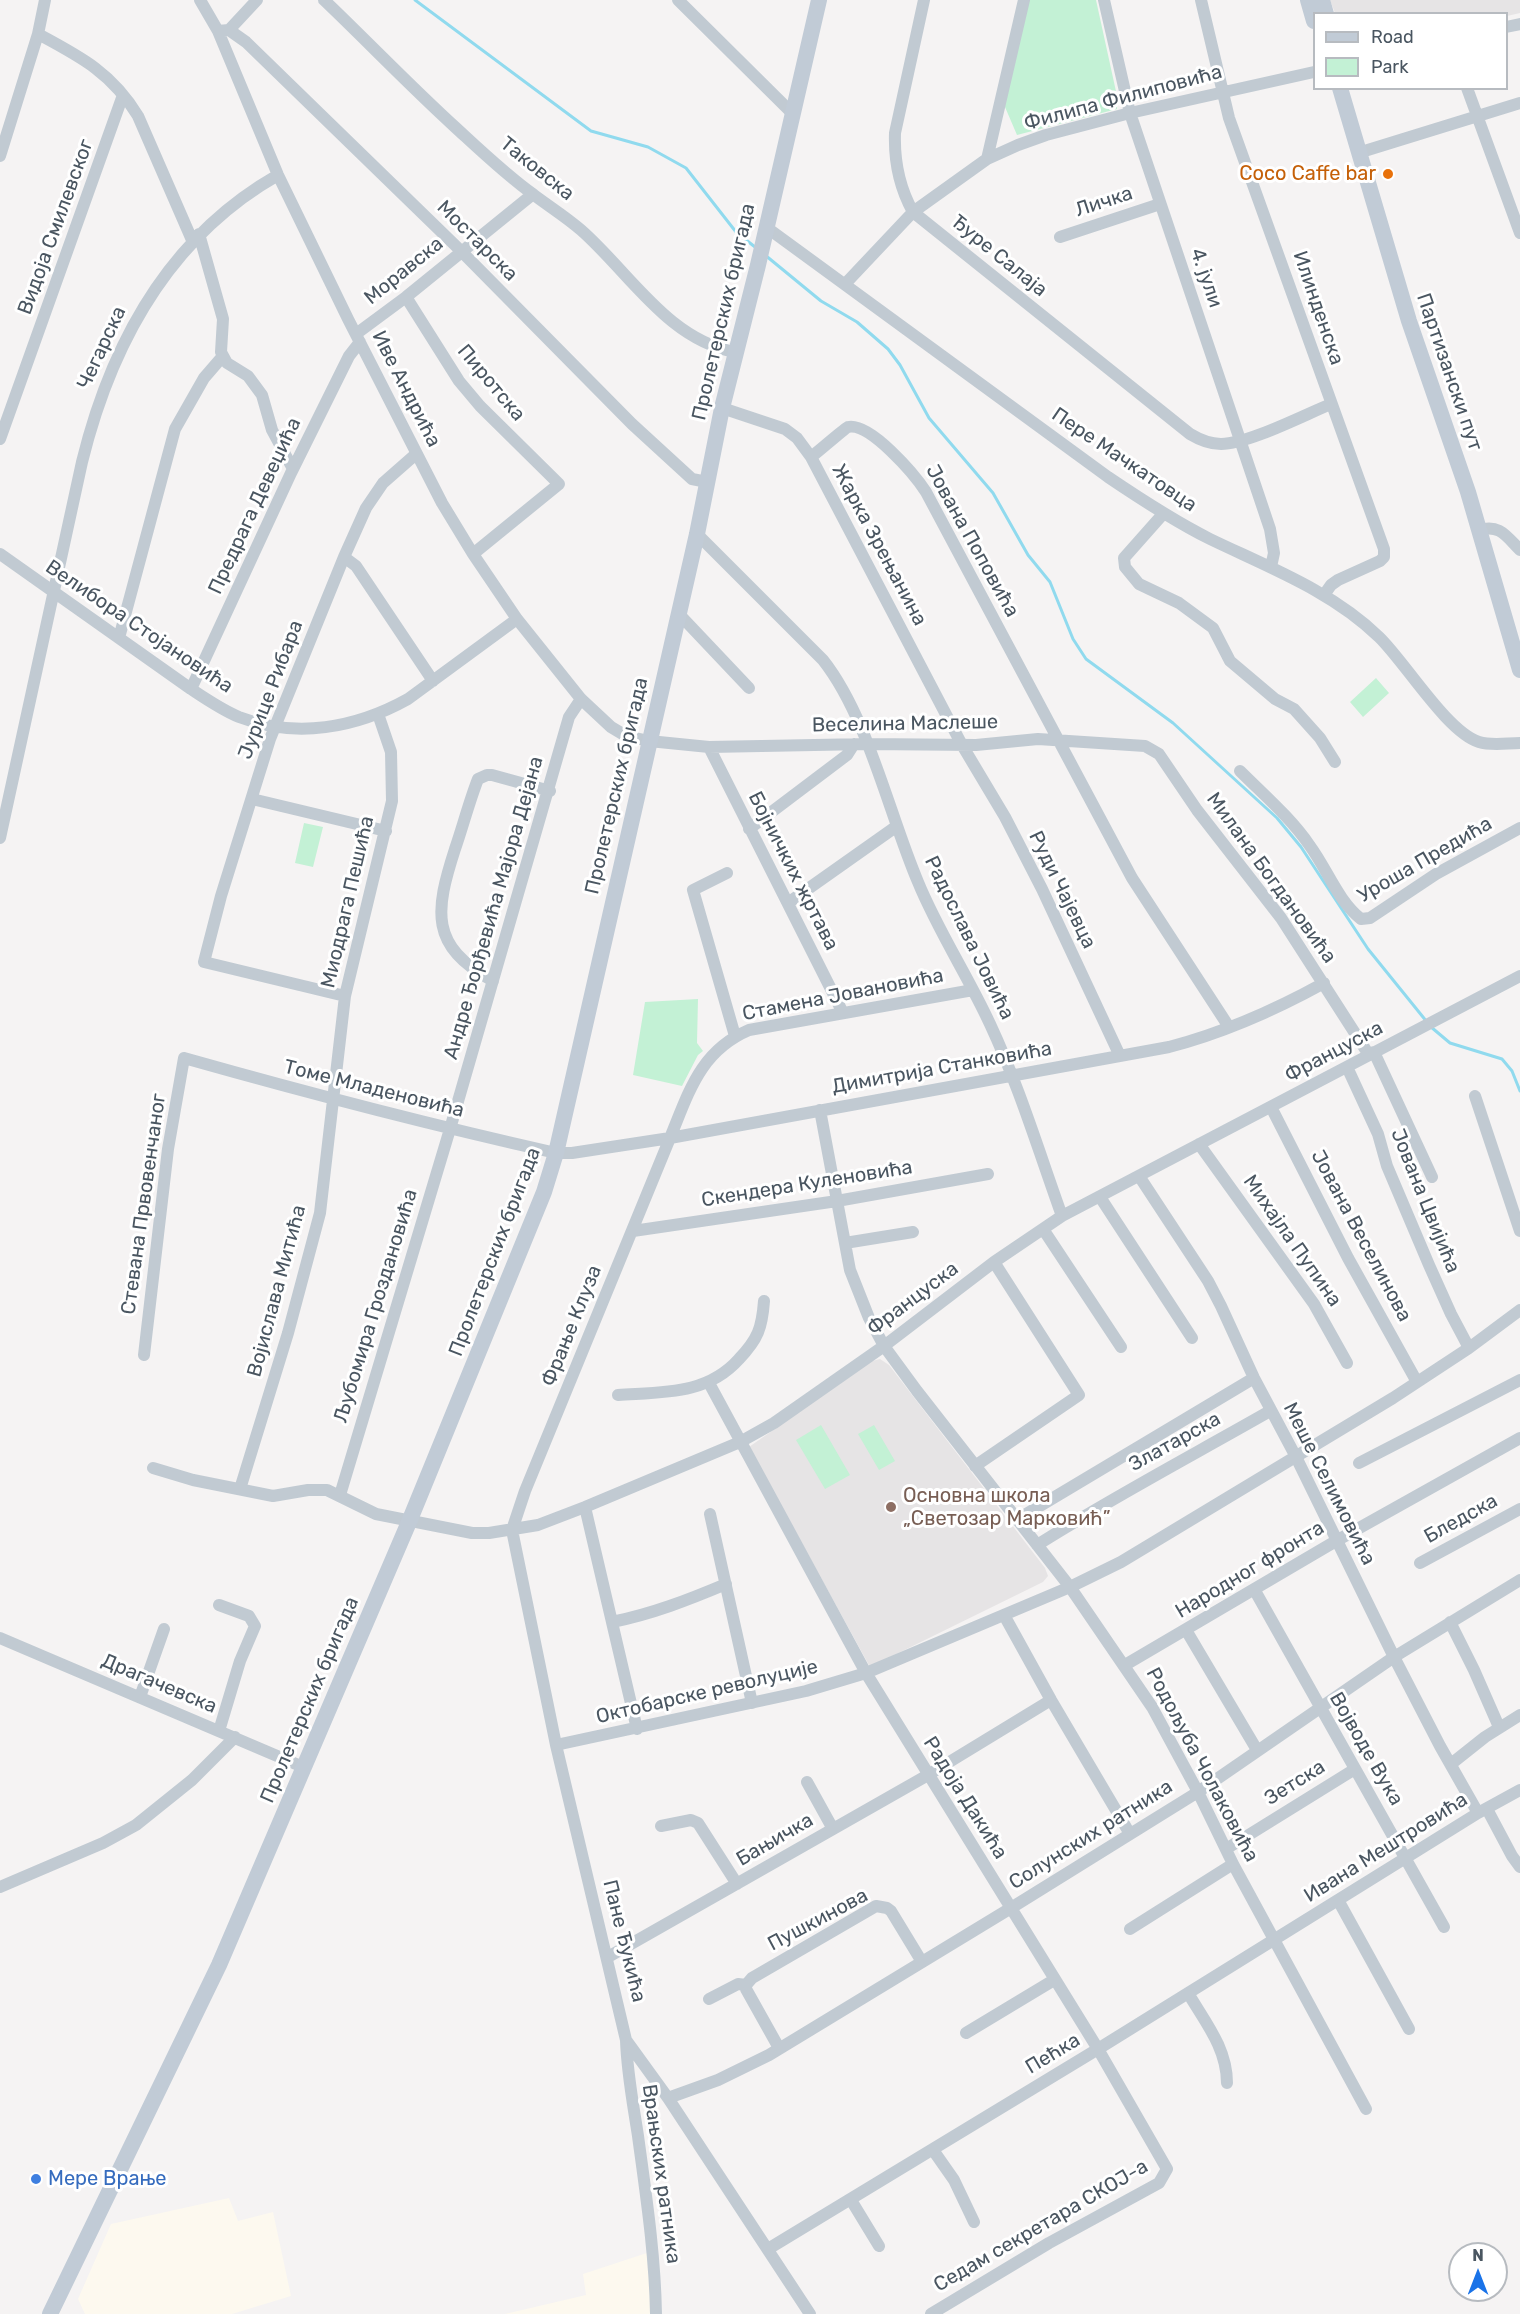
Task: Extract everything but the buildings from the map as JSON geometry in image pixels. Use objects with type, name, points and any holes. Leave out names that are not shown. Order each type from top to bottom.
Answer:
[{"type":"street","points":[[0,156],[38,34],[45,0]]},
{"type":"street","name":"Иве Андрића","points":[[200,0],[223,31],[229,57],[278,175],[358,338],[416,454],[472,554],[517,619],[581,699],[618,732],[649,741]]},
{"type":"street","points":[[223,31],[257,0]]},
{"type":"street","name":"Таковска","points":[[324,0],[454,126],[533,194],[582,231],[632,283],[673,321],[705,344],[735,352]]},
{"type":"street","points":[[678,0],[792,113]]},
{"type":"street","name":"Пролетерских бригада","points":[[50,2314],[219,1965],[409,1522],[544,1192],[556,1153],[697,534],[722,408],[758,265],[819,0]]},
{"type":"street","name":"Ђуре Салаја","points":[[924,0],[895,133],[894,154],[897,171],[903,194],[913,212],[1190,434],[1214,444],[1240,441],[1331,404]]},
{"type":"street","points":[[987,159],[1024,0]]},
{"type":"street","name":"4. јули","points":[[1104,0],[1130,113],[1273,544],[1271,567]]},
{"type":"street","name":"Илинденска","points":[[1201,0],[1222,92],[1385,553],[1376,564],[1338,580],[1324,595]]},
{"type":"street","points":[[1308,0],[1313,18]]},
{"type":"street","name":"Мостарска","points":[[223,31],[251,46],[461,251],[632,424],[692,479],[707,482]]},
{"type":"street","points":[[38,34],[93,65],[113,81],[138,116],[196,237],[223,319],[220,344],[223,356],[227,363],[248,376],[262,396],[272,430],[293,469]]},
{"type":"street","points":[[229,57],[233,49],[251,46]]},
{"type":"street","name":"Филипа Филиповића","points":[[846,284],[913,212],[987,159],[1046,135],[1130,113],[1313,72]]},
{"type":"street","name":"Партизански пут","points":[[1341,90],[1408,321],[1479,530],[1520,670]]},
{"type":"street","points":[[1468,90],[1520,233]]},
{"type":"street","name":"Видоја Смилевског","points":[[0,439],[123,95]]},
{"type":"street","points":[[1358,153],[1520,103]]},
{"type":"street","name":"Чегарска","points":[[0,838],[89,436],[105,385],[143,307],[160,280],[196,237],[258,186],[278,175]]},
{"type":"street","name":"Моравска","points":[[358,338],[533,194]]},
{"type":"street","name":"Личка","points":[[1060,237],[1160,204]]},
{"type":"street","name":"Пере Мачкатовца","points":[[765,231],[846,284],[1108,477],[1163,514],[1324,595],[1379,637],[1447,717],[1463,732],[1477,741],[1489,744],[1520,743]]},
{"type":"street","name":"Пиротска","points":[[406,297],[459,381],[480,406],[559,484],[472,554]]},
{"type":"street","name":"Предрага Девеџића","points":[[191,689],[293,469],[358,338]]},
{"type":"street","points":[[119,638],[175,429],[204,378],[223,356]]},
{"type":"street","name":"Жарка Зрењанина","points":[[722,408],[785,429],[797,438],[811,457],[962,745]]},
{"type":"street","name":"Јована Поповића","points":[[811,457],[844,429],[852,427],[881,443],[912,471],[926,492],[1059,742]]},
{"type":"street","name":"Јурице Рибара","points":[[345,996],[204,962],[215,914],[275,726],[344,557],[366,508],[383,483],[416,454]]},
{"type":"street","points":[[1163,514],[1124,558],[1129,574],[1139,584],[1179,603],[1214,628],[1230,662],[1275,699],[1294,709],[1320,738],[1335,762]]},
{"type":"street","points":[[1479,530],[1498,529],[1520,550]]},
{"type":"street","name":"Радослава Јовића","points":[[697,534],[823,660],[846,698],[867,744],[918,884],[973,990],[1012,1076],[1062,1216]]},
{"type":"street","name":"Велибора Стојановића","points":[[0,554],[191,689],[240,717],[275,726],[300,729],[337,726],[378,714],[408,699],[517,619]]},
{"type":"street","points":[[344,557],[356,566],[433,681]]},
{"type":"street","points":[[678,613],[749,688]]},
{"type":"street","name":"Андре Ђорђевића Мајора Дејана","points":[[450,1129],[550,791],[569,717],[581,699]]},
{"type":"street","name":"Миодрага Пешића","points":[[333,1100],[345,996],[392,801],[391,752],[378,714]]},
{"type":"street","name":"Веселина Маслеше","points":[[649,741],[709,747],[854,744],[962,745],[1038,740],[1144,746],[1159,754]]},
{"type":"street","points":[[1059,742],[1132,878],[1229,1027]]},
{"type":"street","points":[[749,829],[847,755],[854,744]]},
{"type":"street","name":"Руди Чајевца","points":[[962,745],[1005,817],[1042,889],[1120,1056]]},
{"type":"street","name":"Бојничких жртава","points":[[709,747],[843,1013]]},
{"type":"street","name":"Милана Богдановића","points":[[1159,754],[1184,793],[1281,918],[1372,1054]]},
{"type":"street","name":"Уроша Предића","points":[[1240,771],[1304,838],[1337,889],[1361,919],[1370,918],[1436,874],[1520,828]]},
{"type":"street","points":[[494,981],[472,968],[448,942],[441,916],[444,884],[478,779],[492,775],[550,791]]},
{"type":"street","points":[[252,799],[386,831]]},
{"type":"street","points":[[788,903],[897,826]]},
{"type":"street","points":[[727,873],[693,890],[735,1036]]},
{"type":"street","name":"Француска","points":[[340,1495],[364,1510],[409,1522],[472,1533],[512,1530],[538,1525],[585,1507],[740,1442],[799,1406],[884,1346],[994,1262],[1062,1216],[1520,976]]},
{"type":"street","name":"Димитрија Станковића","points":[[556,1153],[572,1153],[670,1138],[1120,1056],[1208,1037],[1324,983]]},
{"type":"street","name":"Стамена Јовановића","points":[[670,1138],[703,1065],[716,1050],[735,1036],[749,1030],[973,990]]},
{"type":"street","name":"Јована Цвијића","points":[[1372,1054],[1431,1177]]},
{"type":"street","name":"Томе Младеновића","points":[[184,1058],[333,1100],[556,1153]]},
{"type":"street","name":"Стевана Првовенчаног","points":[[144,1355],[168,1149],[184,1058]]},
{"type":"street","name":"Јована Цвијића","points":[[1347,1067],[1378,1134],[1387,1166],[1429,1265],[1469,1348]]},
{"type":"street","points":[[1475,1096],[1520,1231]]},
{"type":"street","name":"Војислава Митића","points":[[240,1489],[288,1333],[320,1213],[333,1100]]},
{"type":"street","name":"Јована Веселинова","points":[[1271,1107],[1348,1258],[1418,1382]]},
{"type":"street","name":"Родољуба Чолаковића","points":[[820,1110],[850,1270],[884,1346],[1071,1587],[1152,1707],[1198,1792],[1233,1864],[1366,2109]]},
{"type":"street","name":"Љубомира Гроздановића","points":[[340,1495],[450,1129]]},
{"type":"street","name":"Фрање Клуза","points":[[512,1530],[525,1491],[670,1138]]},
{"type":"street","name":"Михајла Пупина","points":[[1200,1144],[1314,1304],[1347,1363]]},
{"type":"street","name":"Скендера Куленовића","points":[[633,1231],[837,1201],[987,1174]]},
{"type":"street","name":"Меше Селимовића","points":[[1139,1176],[1208,1281],[1394,1657],[1451,1764],[1520,1867]]},
{"type":"street","points":[[1100,1197],[1192,1338]]},
{"type":"street","points":[[1043,1229],[1121,1347]]},
{"type":"street","points":[[845,1243],[913,1232]]},
{"type":"street","points":[[975,1466],[1079,1395],[994,1262]]},
{"type":"street","points":[[618,1395],[672,1391],[709,1383],[732,1368],[754,1342],[763,1320],[764,1301]]},
{"type":"street","points":[[1071,1587],[1121,1562],[1418,1382],[1520,1310]]},
{"type":"street","points":[[1018,1519],[1254,1378]]},
{"type":"street","points":[[1359,1462],[1520,1380]]},
{"type":"street","name":"Радоја Дакића","points":[[709,1383],[866,1673],[1098,2049],[1167,2169]]},
{"type":"street","name":"Златарска","points":[[1037,1545],[1097,1507],[1270,1410]]},
{"type":"street","name":"Народног фронта","points":[[1125,1665],[1336,1541],[1520,1438]]},
{"type":"street","points":[[153,1468],[193,1480],[273,1496],[308,1490],[327,1490],[340,1495]]},
{"type":"street","points":[[585,1507],[637,1729]]},
{"type":"street","name":"Бледска","points":[[1420,1563],[1520,1509]]},
{"type":"street","points":[[710,1514],[752,1703]]},
{"type":"street","name":"Пане Ђукића","points":[[512,1530],[556,1745],[608,1956],[626,2040],[668,2098],[810,2314]]},
{"type":"street","name":"Солунских ратника","points":[[668,2098],[718,2080],[779,2048],[1011,1908],[1198,1792],[1394,1657],[1520,1580]]},
{"type":"street","points":[[612,1622],[672,1607],[726,1584]]},
{"type":"street","name":"Октобарске револуције","points":[[556,1745],[752,1703],[866,1673],[1071,1587]]},
{"type":"street","name":"Војводе Вука","points":[[1254,1589],[1444,1928]]},
{"type":"street","points":[[219,1605],[249,1616],[255,1626],[240,1661],[219,1731]]},
{"type":"street","points":[[1004,1615],[1130,1834]]},
{"type":"street","points":[[1450,1622],[1499,1727]]},
{"type":"street","points":[[140,1697],[164,1629]]},
{"type":"street","points":[[1186,1630],[1257,1750]]},
{"type":"street","name":"Драгачевска","points":[[0,1638],[303,1767]]},
{"type":"street","name":"Бањичка","points":[[608,1956],[928,1775],[1051,1700]]},
{"type":"street","points":[[1451,1764],[1499,1727],[1520,1715]]},
{"type":"street","points":[[0,1887],[136,1825],[192,1780],[235,1737]]},
{"type":"street","name":"Зетска","points":[[1226,1850],[1354,1770]]},
{"type":"street","name":"Бањичка","points":[[807,1782],[833,1829]]},
{"type":"street","name":"Ивана Мештровића","points":[[1274,1941],[1520,1790]]},
{"type":"street","name":"Бањичка","points":[[661,1826],[691,1820],[698,1823],[737,1884]]},
{"type":"street","points":[[1130,1929],[1233,1864]]},
{"type":"street","points":[[1338,1900],[1409,2029]]},
{"type":"street","name":"Пушкинова","points":[[709,1999],[738,1984],[746,1985],[752,1978],[876,1906],[891,1911],[922,1962]]},
{"type":"street","name":"Пећка","points":[[768,2249],[1274,1941]]},
{"type":"street","points":[[966,2032],[1054,1980]]},
{"type":"street","points":[[746,1985],[747,1994],[779,2048]]},
{"type":"street","points":[[1188,1993],[1222,2050],[1227,2068],[1227,2083]]},
{"type":"street","name":"Врањских ратника","points":[[626,2040],[627,2066],[653,2251],[656,2314]]},
{"type":"street","points":[[627,2066],[634,2061],[644,2063]]},
{"type":"street","points":[[933,2150],[954,2180],[974,2222]]},
{"type":"street","name":"Седам секретара СКОЈ-а","points":[[931,2314],[1049,2243],[1159,2182],[1163,2179],[1167,2169]]},
{"type":"street","points":[[851,2200],[879,2246]]},
{"type":"shaded area","points":[[1330,0],[1520,0],[1520,13],[1508,16],[1508,12],[1335,12]]},
{"type":"shaded area","name":"Основна школа „Светозар Марковић”","points":[[880,1359],[889,1365],[1045,1568],[1048,1576],[1043,1582],[870,1667],[749,1447],[872,1361]]},
{"type":"shaded area","points":[[229,2198],[238,2221],[273,2212],[291,2296],[232,2314],[85,2314],[78,2299],[111,2224]]},
{"type":"shaded area","points":[[653,2251],[656,2314],[505,2314],[586,2295],[583,2274]]},
{"type":"green space","points":[[1029,0],[1096,0],[1117,96],[1117,109],[1017,135],[1005,107],[1005,100]]},
{"type":"green space","points":[[1376,678],[1389,693],[1363,717],[1350,702]]},
{"type":"green space","points":[[304,823],[323,827],[313,867],[295,863]]},
{"type":"green space","points":[[698,999],[697,1043],[703,1051],[698,1055],[682,1086],[633,1075],[645,1002]]},
{"type":"green space","points":[[821,1425],[850,1475],[825,1489],[796,1440]]},
{"type":"green space","points":[[874,1425],[895,1461],[879,1470],[858,1434]]},
{"type":"waterway","points":[[415,0],[591,131],[648,147],[686,168],[736,232],[755,247]]},
{"type":"waterway","points":[[765,255],[821,301],[857,322],[888,349],[900,365],[929,418],[993,493],[1028,555],[1050,582],[1073,639],[1086,659],[1173,723],[1277,818],[1301,847],[1368,949],[1427,1022]]},
{"type":"waterway","points":[[1431,1027],[1450,1043],[1502,1059],[1512,1071],[1520,1091]]},
{"type":"place","name":"Coco Caffe bar","points":[[1388,174]]},
{"type":"place","name":"Основна школа „Светозар Марковић”","points":[[891,1507]]},
{"type":"place","name":"Мере Врање","points":[[36,2179]]}]
